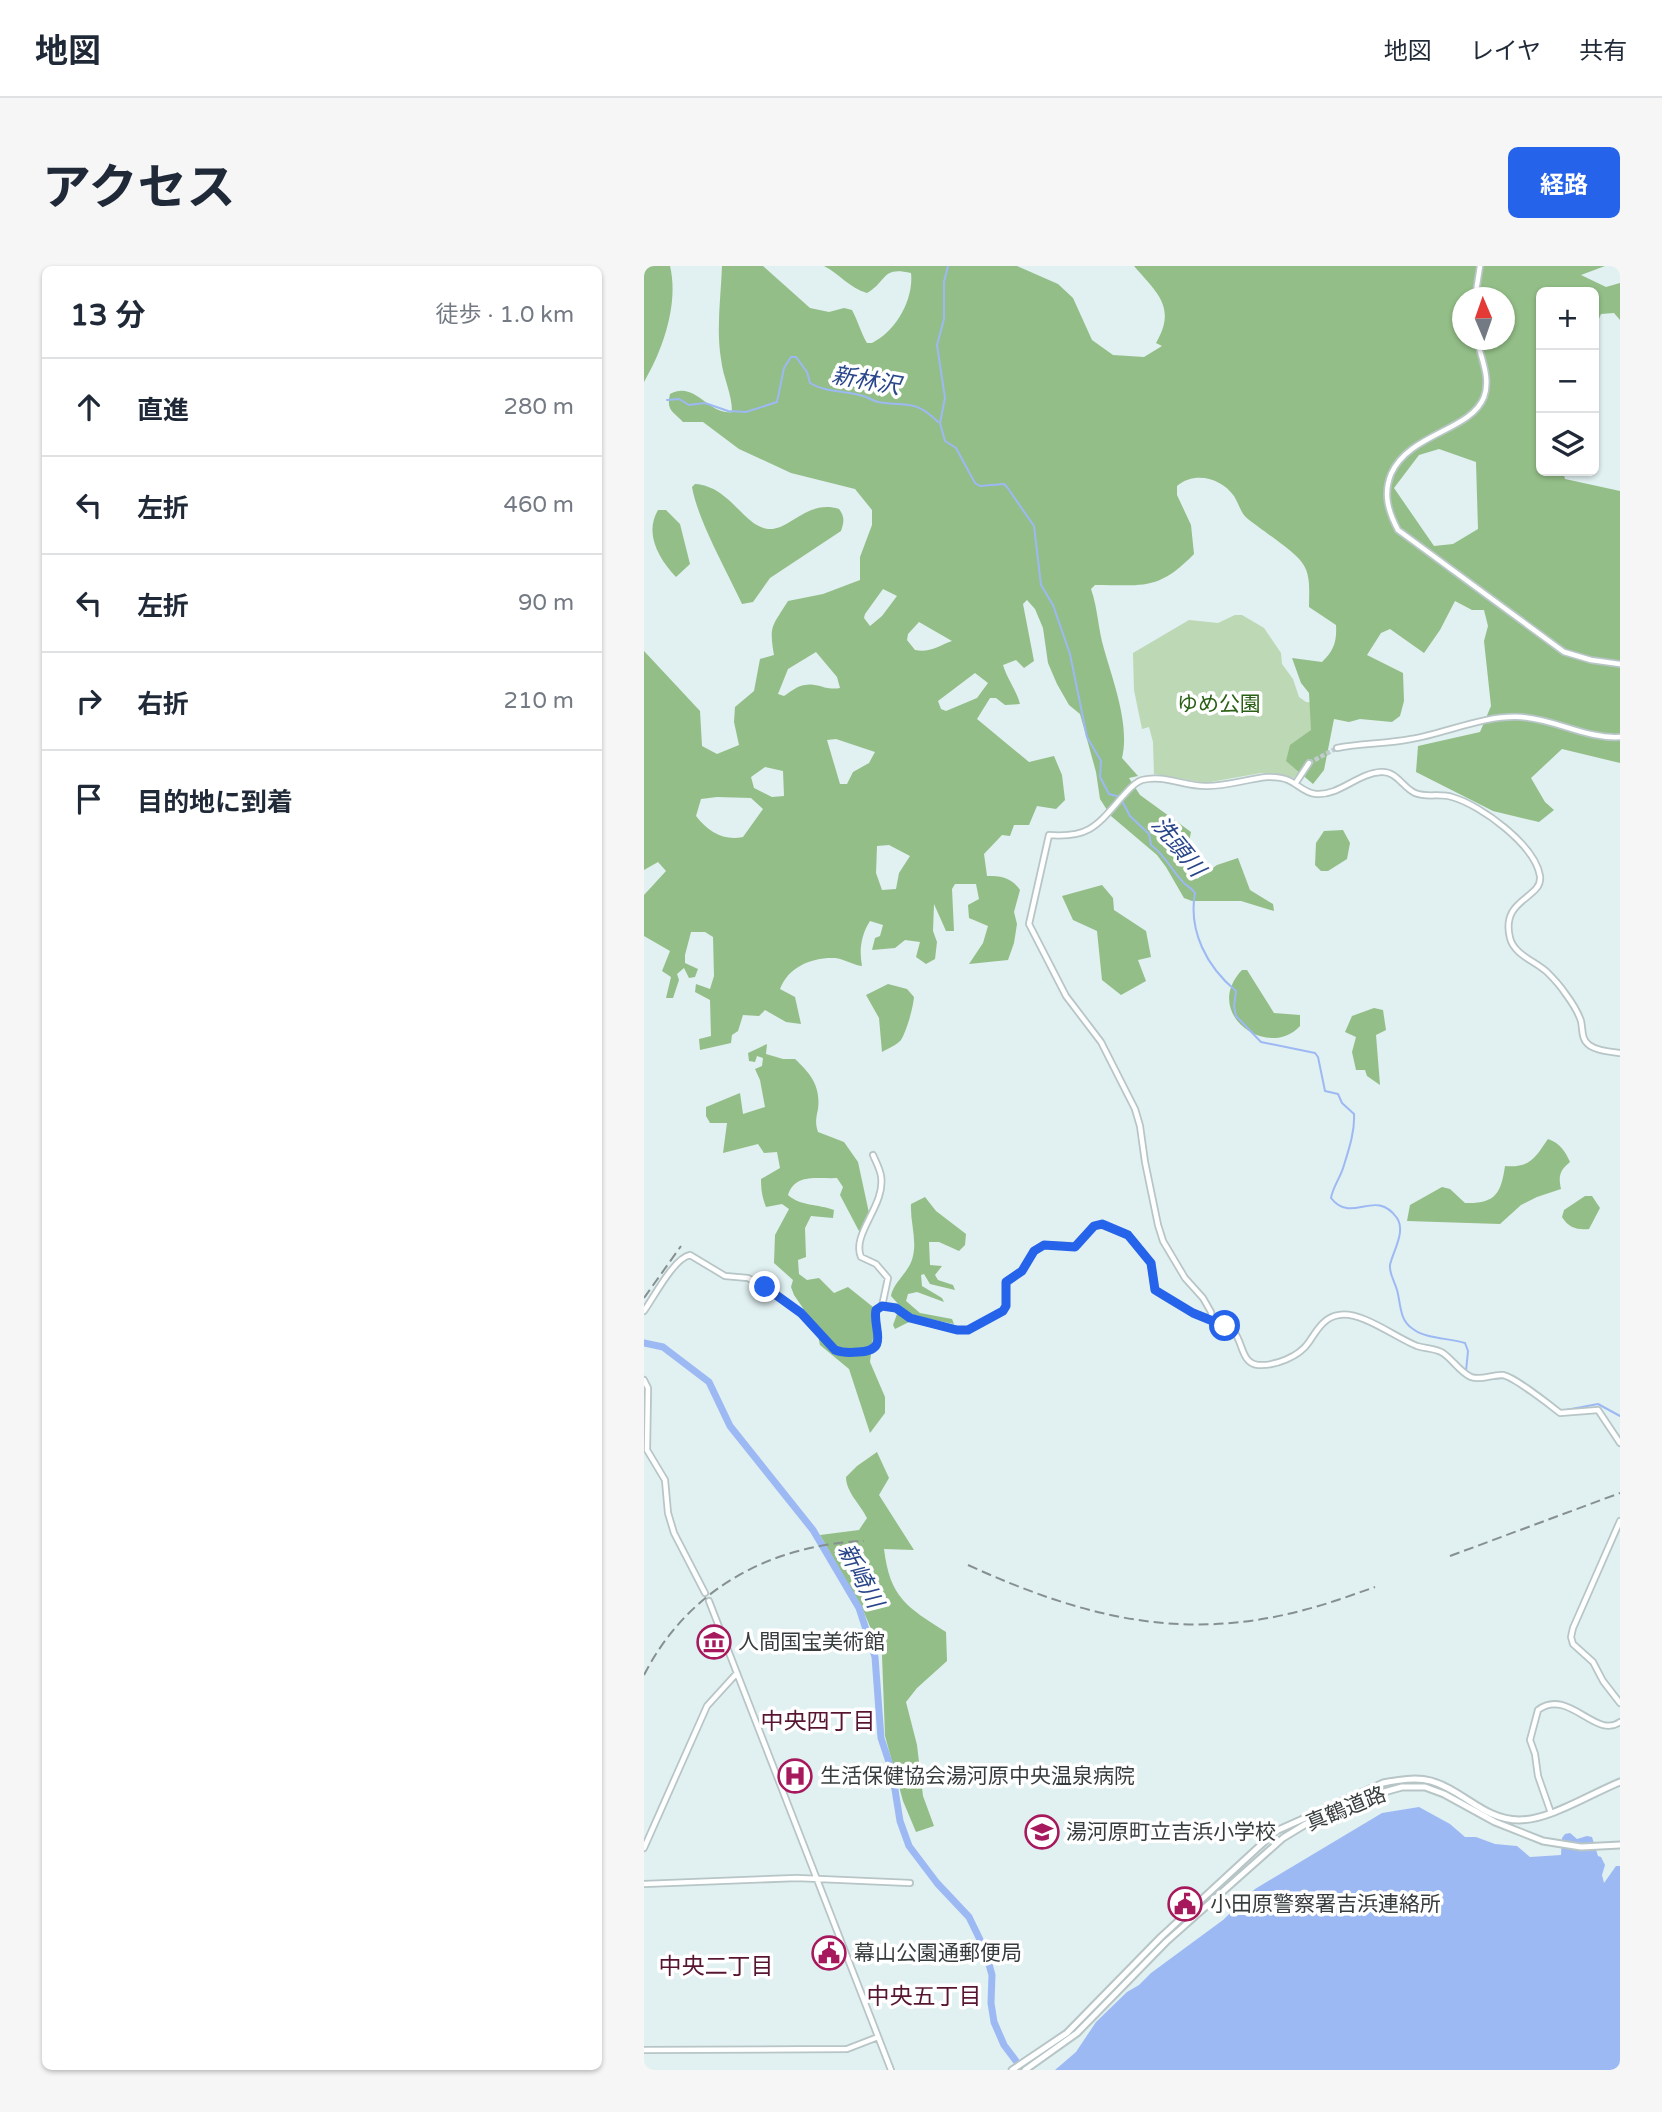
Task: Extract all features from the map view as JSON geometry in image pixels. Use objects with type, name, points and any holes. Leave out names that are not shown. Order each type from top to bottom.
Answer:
[{"type":"highway","points":[[1014,2068],[1075,2026],[1161,1937],[1283,1826],[1383,1783],[1409,1779],[1440,1784],[1500,1818],[1530,1819],[1551,1814],[1620,1782]]},
{"type":"highway","name":"真鶴道路","points":[[1025,2070],[1077,2033],[1166,1942],[1276,1844],[1314,1820],[1384,1791],[1407,1786],[1436,1790],[1494,1822],[1528,1836],[1558,1844],[1593,1848],[1620,1845]]},
{"type":"street","points":[[1477,287],[1480,266]]},
{"type":"street","points":[[1479,350],[1486,379],[1483,400],[1472,412],[1409,450],[1399,459],[1387,486],[1387,504],[1392,520],[1398,530],[1564,652],[1591,660],[1620,664]]},
{"type":"street","points":[[1337,748],[1413,739],[1496,718],[1519,717],[1559,724],[1601,736],[1620,737]]},
{"type":"street","points":[[1295,784],[1309,763]]},
{"type":"street","points":[[1212,1320],[1212,1312],[1180,1270],[1163,1241],[1135,1109],[1101,1042],[1066,996],[1029,924],[1049,835],[1078,835],[1088,831],[1133,784],[1142,780],[1156,779],[1207,786],[1267,776],[1286,779],[1311,793],[1322,794],[1362,776],[1391,772],[1417,794],[1453,797],[1503,824],[1526,851],[1540,878],[1537,888],[1515,906],[1510,914],[1510,940],[1518,951],[1549,974],[1565,993],[1580,1018],[1582,1034],[1589,1045],[1596,1049],[1620,1053]]},
{"type":"street","points":[[873,1155],[882,1179],[878,1205],[861,1237],[858,1249],[861,1257],[876,1264],[888,1278],[882,1306]]},
{"type":"street","points":[[644,1311],[677,1263],[684,1256],[690,1255],[725,1276],[748,1278],[765,1287],[801,1313],[835,1350],[842,1353],[869,1352],[876,1346],[879,1328],[874,1317],[876,1310],[882,1306],[896,1308],[910,1318],[950,1329],[968,1330],[1003,1311],[1006,1306],[1006,1282],[1022,1271],[1034,1251],[1044,1245],[1075,1247],[1094,1226],[1102,1224],[1128,1235],[1151,1263],[1155,1290],[1193,1313],[1233,1331],[1245,1358],[1252,1363],[1259,1365],[1279,1362],[1296,1354],[1309,1343],[1320,1325],[1337,1315],[1357,1318],[1419,1347],[1442,1352],[1470,1376],[1479,1378],[1504,1375],[1513,1378],[1529,1392],[1544,1398],[1560,1413],[1598,1410],[1620,1443]]},
{"type":"street","points":[[644,1380],[648,1388],[647,1450],[665,1480],[668,1513],[674,1533],[705,1593]]},
{"type":"street","points":[[1620,1521],[1571,1634],[1573,1644],[1593,1662],[1620,1703]]},
{"type":"street","points":[[709,1601],[891,2070]]},
{"type":"street","points":[[644,1848],[707,1706],[737,1673]]},
{"type":"street","points":[[1551,1814],[1539,1780],[1530,1740],[1538,1710],[1547,1705],[1561,1704],[1605,1726],[1615,1726],[1620,1722]]},
{"type":"street","points":[[644,1884],[816,1878],[910,1883]]},
{"type":"street","points":[[644,2050],[847,2049],[878,2037]]},
{"type":"green space","points":[[644,266],[670,266],[672,295],[668,326],[644,382]]},
{"type":"green space","points":[[722,266],[763,266],[810,308],[829,312],[844,308],[852,310],[867,343],[872,343],[888,331],[901,314],[909,294],[911,273],[889,273],[867,293],[855,288],[824,266],[1017,266],[1058,284],[1073,298],[1092,340],[1113,355],[1144,357],[1162,346],[1156,343],[1165,320],[1164,310],[1157,293],[1134,266],[1605,266],[1581,275],[1606,287],[1620,283],[1620,320],[1614,313],[1601,314],[1599,319],[1599,287],[1536,287],[1536,476],[1564,476],[1565,479],[1620,491],[1620,763],[1562,749],[1531,778],[1545,802],[1554,810],[1539,822],[1493,811],[1416,772],[1418,746],[1480,732],[1491,706],[1484,641],[1488,626],[1484,610],[1472,610],[1455,601],[1424,653],[1390,629],[1381,633],[1367,655],[1403,673],[1404,701],[1400,716],[1392,722],[1360,719],[1349,722],[1334,719],[1324,770],[1313,784],[1286,761],[1290,745],[1311,730],[1309,693],[1301,683],[1292,658],[1322,662],[1334,645],[1336,625],[1309,607],[1306,568],[1299,559],[1246,517],[1229,490],[1207,479],[1184,481],[1177,486],[1177,495],[1191,525],[1194,554],[1160,580],[1138,585],[1095,585],[1091,589],[1122,717],[1122,758],[1138,776],[1129,778],[1140,795],[1191,832],[1187,852],[1197,879],[1217,865],[1238,858],[1250,890],[1273,904],[1274,911],[1241,901],[1192,901],[1184,898],[1157,855],[1111,816],[1100,799],[1096,772],[1080,714],[1069,705],[1057,684],[1048,663],[1043,628],[1035,609],[1027,600],[1023,604],[1034,661],[1024,668],[1016,660],[1003,665],[1020,704],[1005,705],[996,698],[990,698],[977,719],[1029,762],[1054,756],[1062,775],[1065,800],[1056,809],[1037,806],[1029,825],[1014,825],[1010,836],[1002,835],[984,854],[987,876],[1005,878],[1020,890],[1014,912],[1017,924],[1014,943],[1008,960],[969,964],[983,943],[988,926],[969,918],[968,905],[979,899],[976,884],[955,884],[952,889],[954,931],[946,931],[934,904],[933,931],[937,942],[935,959],[926,964],[916,957],[920,942],[905,940],[895,948],[872,950],[883,925],[870,921],[862,943],[862,966],[835,958],[818,959],[795,969],[784,981],[780,989],[795,997],[801,1024],[786,1022],[765,1010],[759,1016],[743,1015],[738,1031],[732,1035],[731,1043],[700,1050],[699,1039],[711,1036],[710,1000],[695,992],[696,984],[710,989],[714,976],[713,937],[705,932],[691,932],[685,963],[698,969],[695,977],[689,978],[684,968],[677,974],[679,980],[673,998],[666,998],[671,977],[662,971],[670,951],[644,936],[644,895],[666,871],[658,862],[644,870],[644,651],[700,711],[702,746],[717,754],[739,745],[734,722],[735,707],[754,691],[760,659],[774,655],[772,632],[778,616],[788,601],[823,594],[860,580],[860,557],[872,525],[872,510],[855,489],[791,473],[739,449],[703,422],[683,422],[671,410],[670,394],[687,391],[723,412],[732,412],[722,366],[719,324]],"holes":[[[1439,449],[1476,462],[1478,529],[1453,544],[1434,546],[1394,488],[1419,455]],[[883,589],[897,596],[882,616],[870,626],[864,618]],[[919,622],[952,641],[920,651],[915,650],[907,640],[908,634]],[[816,652],[837,677],[840,688],[805,685],[784,696],[778,694],[788,669]],[[975,673],[988,683],[977,698],[946,711],[941,709],[938,701]],[[836,739],[875,752],[869,763],[853,772],[847,784],[840,784],[827,740]],[[765,767],[783,771],[784,796],[772,797],[754,788],[751,777]],[[717,797],[751,798],[763,809],[743,837],[736,838],[711,831],[696,816],[701,799]],[[889,845],[910,856],[899,873],[896,889],[882,890],[876,873],[877,846]]]},
{"type":"green space","points":[[695,484],[718,491],[751,521],[768,529],[784,525],[808,511],[828,507],[839,509],[843,517],[842,528],[770,578],[753,602],[742,604],[700,515],[692,487]]},
{"type":"green space","points":[[658,510],[666,510],[680,524],[690,564],[676,577],[655,546],[653,528]]},
{"type":"green space","name":"ゆめ公園","points":[[1235,615],[1242,615],[1264,628],[1281,653],[1282,664],[1293,679],[1299,697],[1314,703],[1308,761],[1294,778],[1261,773],[1205,783],[1154,774],[1153,742],[1149,727],[1142,729],[1134,690],[1133,653],[1189,620],[1218,623]]},
{"type":"green space","points":[[1343,830],[1350,843],[1347,859],[1328,871],[1321,871],[1315,865],[1316,843],[1324,831]]},
{"type":"green space","points":[[1102,885],[1113,898],[1114,910],[1146,931],[1151,957],[1138,960],[1146,981],[1121,995],[1102,980],[1097,931],[1073,920],[1062,896]]},
{"type":"green space","points":[[1242,970],[1247,970],[1274,1013],[1300,1015],[1300,1026],[1287,1035],[1272,1038],[1257,1035],[1244,1027],[1234,1016],[1229,1002],[1231,986]]},
{"type":"green space","points":[[888,984],[907,989],[914,997],[901,1040],[882,1052],[879,1018],[866,995]]},
{"type":"green space","points":[[1374,1008],[1383,1010],[1386,1030],[1376,1035],[1380,1085],[1367,1076],[1365,1070],[1356,1070],[1352,1052],[1356,1037],[1345,1032],[1352,1016]]},
{"type":"green space","points":[[767,1044],[766,1054],[795,1059],[810,1075],[818,1093],[818,1132],[844,1142],[858,1162],[869,1213],[860,1233],[840,1195],[843,1187],[837,1178],[801,1180],[791,1188],[788,1195],[804,1203],[834,1210],[833,1218],[811,1216],[805,1228],[806,1257],[798,1260],[799,1274],[807,1280],[819,1278],[834,1293],[848,1287],[873,1307],[877,1306],[870,1362],[885,1397],[885,1413],[870,1433],[849,1369],[820,1345],[816,1327],[794,1295],[791,1287],[793,1280],[774,1263],[775,1235],[789,1209],[782,1204],[766,1207],[761,1179],[780,1168],[777,1152],[764,1153],[758,1144],[723,1153],[727,1123],[710,1123],[706,1116],[706,1107],[740,1093],[743,1114],[765,1107],[755,1069],[762,1066],[763,1058],[757,1056],[755,1062],[749,1061],[748,1053]]},
{"type":"green space","points":[[1548,1139],[1562,1148],[1570,1162],[1561,1174],[1561,1189],[1521,1205],[1500,1224],[1407,1221],[1410,1205],[1442,1187],[1450,1189],[1465,1203],[1490,1199],[1501,1184],[1505,1166],[1520,1165],[1531,1160]]},
{"type":"green space","points":[[1585,1196],[1592,1196],[1600,1208],[1589,1229],[1577,1229],[1567,1224],[1562,1217],[1564,1210]]},
{"type":"green space","points":[[925,1197],[936,1211],[966,1234],[965,1245],[959,1251],[939,1242],[929,1242],[930,1265],[942,1266],[935,1275],[938,1280],[953,1285],[955,1290],[930,1284],[924,1274],[921,1275],[922,1286],[944,1302],[917,1292],[908,1294],[906,1301],[920,1313],[952,1319],[954,1324],[919,1317],[895,1329],[893,1325],[900,1306],[891,1296],[892,1291],[911,1262],[914,1250],[911,1204]]},
{"type":"green space","points":[[877,1452],[889,1478],[879,1495],[914,1550],[884,1549],[891,1579],[896,1590],[911,1608],[946,1632],[947,1661],[917,1688],[906,1702],[917,1745],[923,1796],[934,1826],[916,1832],[903,1801],[885,1736],[882,1655],[863,1610],[820,1535],[859,1530],[867,1518],[851,1493],[846,1477]]},
{"type":"water","points":[[1419,1807],[1450,1824],[1465,1837],[1517,1846],[1530,1857],[1561,1855],[1562,1838],[1565,1834],[1570,1833],[1577,1839],[1592,1837],[1598,1856],[1605,1865],[1602,1875],[1604,1883],[1616,1866],[1620,1866],[1620,2070],[1055,2070],[1076,2052],[1096,2022],[1127,1992],[1223,1920],[1255,1889],[1382,1813]]},
{"type":"waterway","name":"洗頭川","points":[[948,266],[944,282],[944,319],[937,345],[945,398],[940,423],[945,441],[956,448],[975,483],[980,486],[1004,484],[1034,526],[1041,585],[1053,605],[1070,654],[1087,737],[1101,761],[1100,777],[1109,794],[1120,797],[1130,816],[1149,834],[1151,845],[1195,893],[1194,921],[1197,934],[1216,971],[1236,991],[1236,1016],[1261,1042],[1315,1053],[1325,1091],[1338,1094],[1342,1103],[1354,1114],[1350,1146],[1331,1198],[1347,1208],[1380,1206],[1389,1209],[1397,1218],[1400,1235],[1390,1268],[1405,1321],[1418,1332],[1431,1337],[1465,1343],[1468,1351],[1466,1371]]},
{"type":"waterway","name":"新林沢","points":[[667,400],[679,399],[689,405],[705,403],[728,411],[746,412],[777,402],[784,368],[791,357],[796,357],[807,372],[810,383],[816,386],[856,394],[878,402],[917,407],[938,422]]},
{"type":"waterway","name":"新崎川","points":[[644,1343],[663,1347],[709,1382],[730,1426],[813,1530],[859,1608],[875,1657],[881,1738],[892,1771],[900,1821],[909,1846],[937,1883],[969,1917],[985,1950],[992,1975],[991,2003],[994,2022],[1004,2045],[1016,2061]]},
{"type":"waterway","name":"洗頭川","points":[[1486,1379],[1505,1378]]},
{"type":"waterway","name":"洗頭川","points":[[1513,1382],[1537,1398]]},
{"type":"waterway","name":"洗頭川","points":[[1566,1410],[1598,1404],[1620,1416]]},
{"type":"tunnel","points":[[1309,763],[1337,748]]},
{"type":"railway","points":[[644,1298],[681,1246]]},
{"type":"railway","points":[[1450,1556],[1620,1493]]},
{"type":"railway","points":[[644,1675],[662,1645],[684,1618],[708,1596],[735,1577],[765,1562],[796,1552],[829,1544],[864,1541]]},
{"type":"railway","points":[[968,1565],[1050,1598],[1091,1610],[1173,1624],[1259,1620],[1313,1608],[1375,1587]]},
{"type":"place","name":"人間国宝美術館","points":[[714,1642]]},
{"type":"place","name":"生活保健協会湯河原中央温泉病院","points":[[795,1776]]},
{"type":"place","name":"湯河原町立吉浜小学校","points":[[1042,1832]]},
{"type":"place","name":"小田原警察署吉浜連絡所","points":[[1185,1904]]},
{"type":"place","name":"幕山公園通郵便局","points":[[829,1953]]},
{"type":"district","name":"中央四丁目","points":[[818,1722]]},
{"type":"district","name":"中央二丁目","points":[[716,1967]]},
{"type":"district","name":"中央五丁目","points":[[924,1997]]},
{"type":"route","points":[[765,1287],[801,1313],[835,1350],[842,1353],[869,1352],[876,1346],[878,1339],[879,1328],[874,1317],[876,1310],[882,1306],[896,1308],[910,1318],[950,1329],[968,1330],[1003,1311],[1006,1306],[1006,1282],[1022,1271],[1034,1251],[1044,1245],[1054,1244],[1075,1247],[1088,1231],[1102,1224],[1128,1235],[1151,1263],[1155,1290],[1193,1313],[1225,1326]]}]
